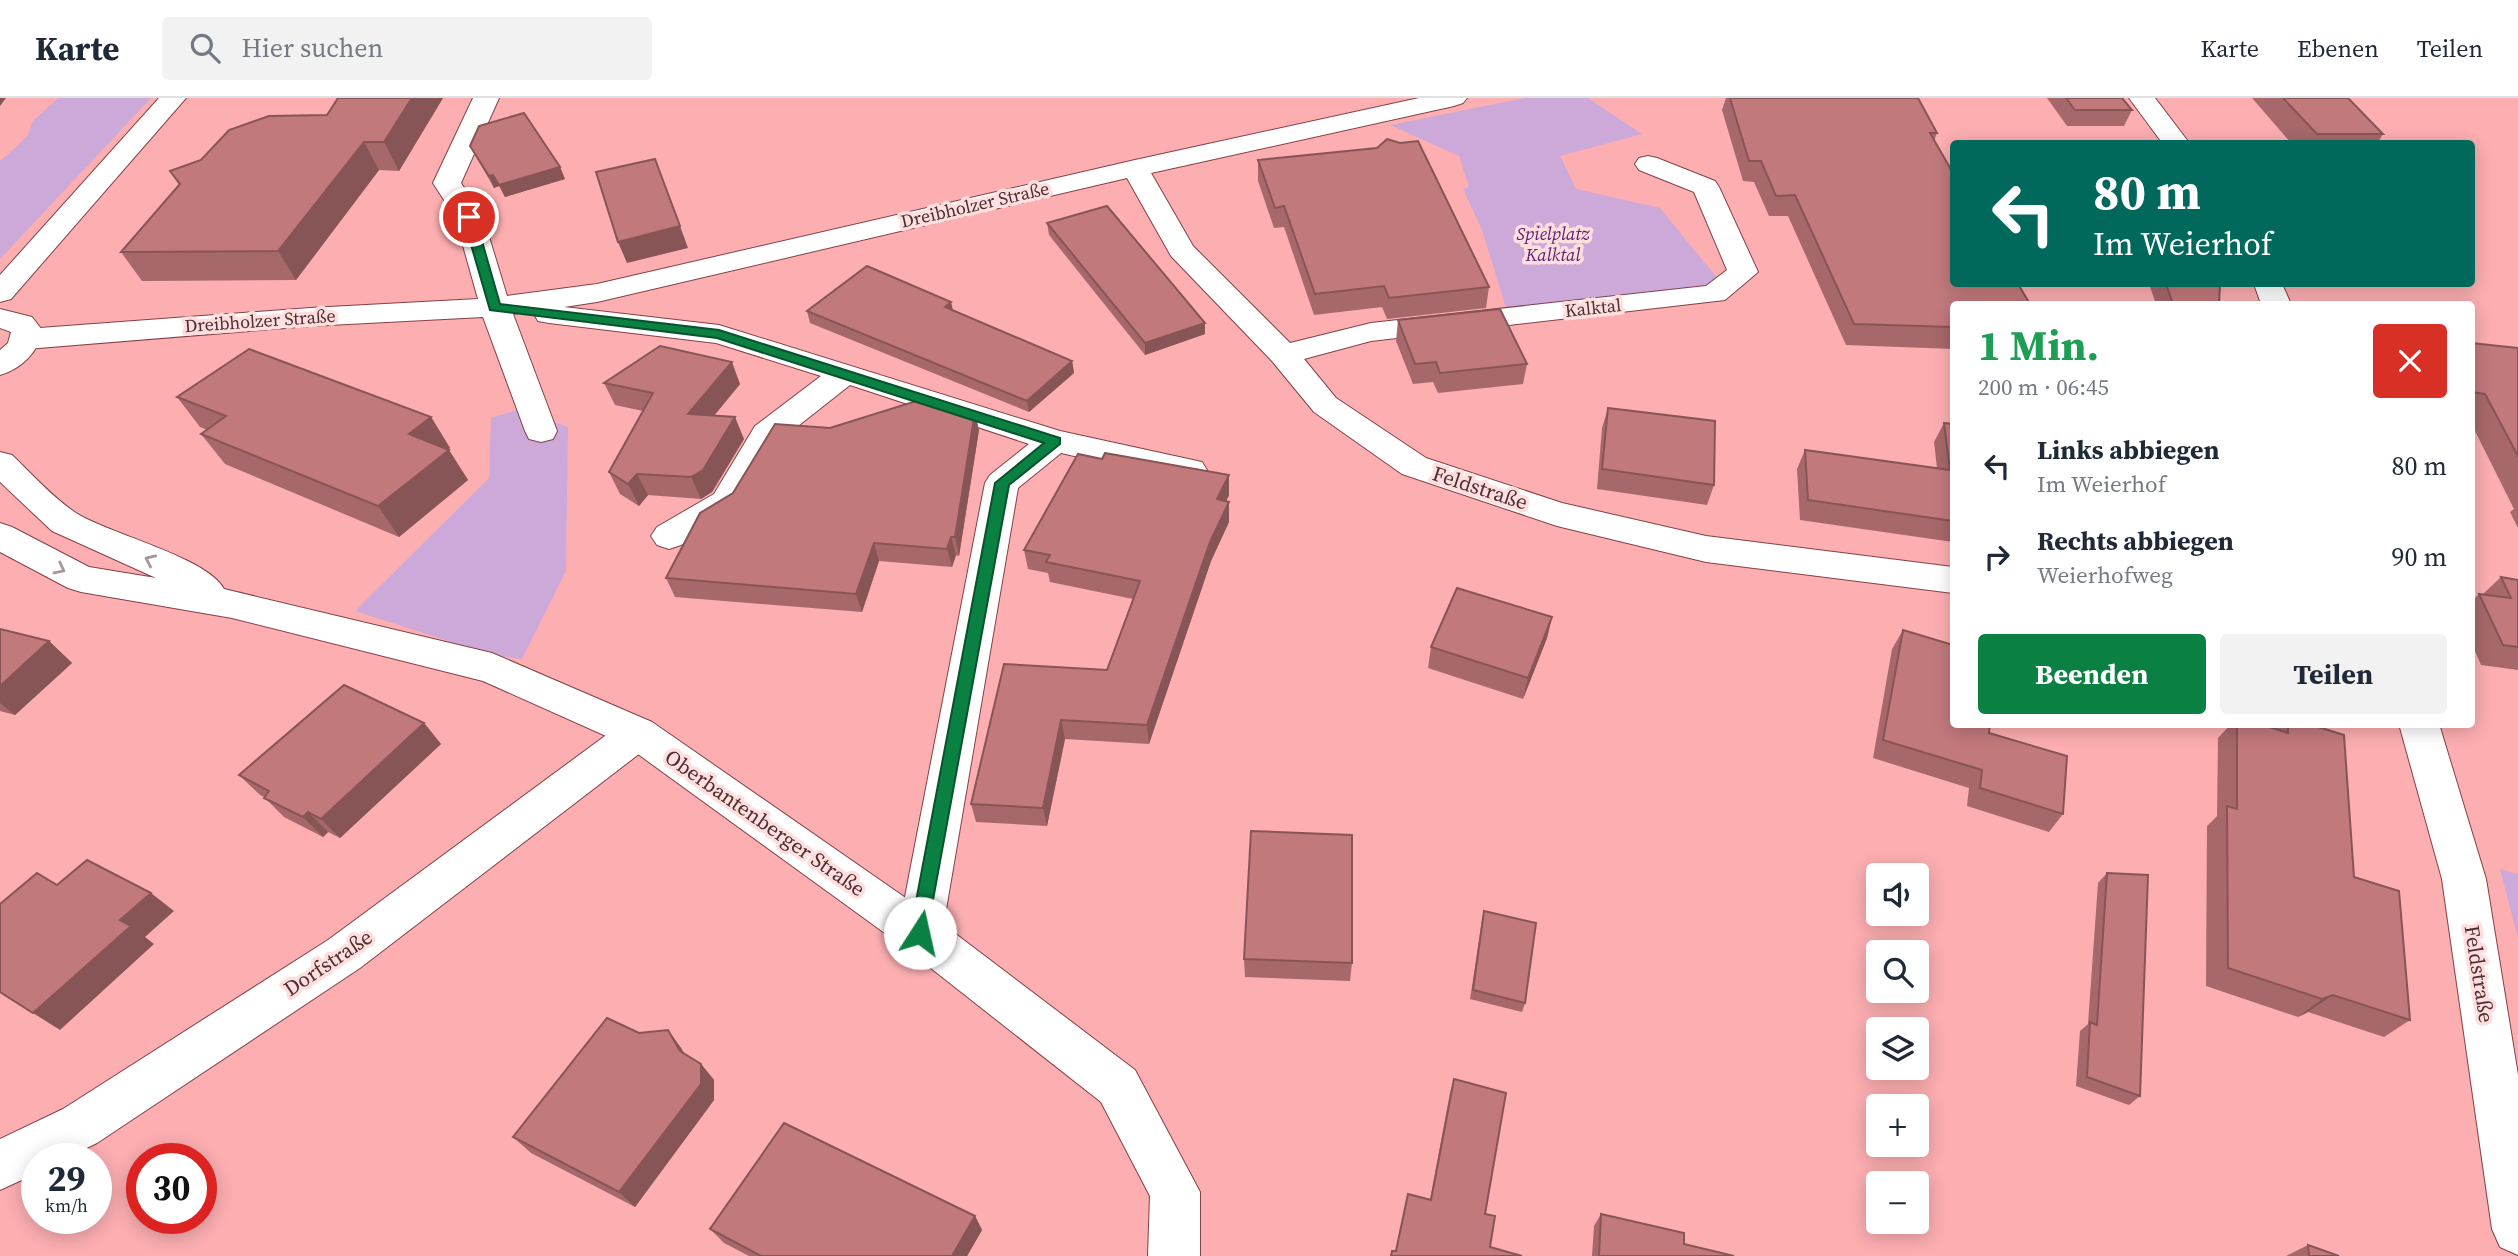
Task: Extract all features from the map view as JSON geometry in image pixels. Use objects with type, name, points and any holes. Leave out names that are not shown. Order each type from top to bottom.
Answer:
[{"type":"street","points":[[0,293],[173,98]]},
{"type":"street","points":[[486,98],[447,183],[469,217],[495,307],[541,431]]},
{"type":"street","name":"Dreibholzer Straße","points":[[26,339],[310,317],[495,307],[597,293],[1135,168],[1454,98]]},
{"type":"street","points":[[2142,98],[2174,140]]},
{"type":"street","name":"Kalktal","points":[[1283,354],[1371,332],[1714,295],[1743,272],[1706,187],[1648,164]]},
{"type":"street","name":"Feldstraße","points":[[1135,168],[1181,250],[1283,354],[1325,405],[1414,466],[1557,514],[1706,549],[1950,580]]},
{"type":"street","points":[[495,307],[719,334],[1055,441],[1213,475]]},
{"type":"street","points":[[0,318],[21,324],[27,330],[26,339],[20,349],[0,365]]},
{"type":"street","points":[[669,537],[726,502],[767,434],[845,373]]},
{"type":"street","points":[[920,933],[1002,483],[1055,441]]},
{"type":"street","name":"Oberbantenberger Straße","points":[[0,463],[64,522],[160,565],[232,604]]},
{"type":"street","name":"Oberbantenberger Straße","points":[[0,536],[12,545],[81,579],[232,604],[492,668],[638,733],[920,933],[1118,1086],[1175,1192],[1174,1256]]},
{"type":"street","name":"Feldstraße","points":[[2420,728],[2464,879],[2518,1229]]},
{"type":"street","name":"Dorfstraße","points":[[0,1166],[80,1126],[344,954],[638,733]]},
{"type":"green space","points":[[58,98],[151,98],[0,259],[0,161],[28,135],[32,122]]},
{"type":"green space","name":"Spielplatz Kalktal","points":[[1525,98],[1588,98],[1642,134],[1560,156],[1576,189],[1660,208],[1722,284],[1507,311],[1482,230],[1463,189],[1469,187],[1459,156],[1390,125]]},
{"type":"green space","points":[[520,409],[568,427],[566,571],[522,659],[492,655],[355,611],[489,478],[491,418]]},
{"type":"green space","points":[[2500,869],[2518,874],[2518,938]]},
{"type":"building","points":[[338,98],[412,98],[384,142],[364,142],[278,251],[121,252],[180,184],[170,171],[201,160],[229,130],[269,116],[327,115]]},
{"type":"building","points":[[1730,98],[1918,98],[1937,133],[1930,133],[1950,168],[1950,287],[2020,287],[2028,301],[1950,301],[1950,327],[1854,324],[1795,195],[1776,196],[1761,161],[1749,161]]},
{"type":"building","points":[[2066,98],[2122,98],[2132,110],[2075,110]]},
{"type":"building","points":[[2283,98],[2348,98],[2383,134],[2317,134]]},
{"type":"building","points":[[524,113],[560,167],[499,185],[493,175],[489,176],[470,146],[479,126]]},
{"type":"building","points":[[1387,139],[1400,143],[1418,141],[1489,287],[1389,298],[1384,286],[1315,294],[1284,206],[1275,208],[1258,160],[1377,148]]},
{"type":"building","points":[[655,159],[680,226],[618,242],[596,172]]},
{"type":"building","points":[[1107,206],[1205,323],[1145,343],[1047,223]]},
{"type":"building","points":[[867,266],[951,302],[945,307],[1072,361],[1027,401],[807,311]]},
{"type":"building","points":[[2167,287],[2220,287],[2219,301],[2172,301]]},
{"type":"building","points":[[1500,309],[1527,364],[1440,373],[1436,362],[1415,364],[1398,320]]},
{"type":"building","points":[[2475,343],[2518,348],[2518,456],[2485,394],[2475,393]]},
{"type":"building","points":[[660,346],[732,362],[688,414],[735,417],[703,470],[691,477],[637,474],[628,484],[609,472],[653,393],[604,383]]},
{"type":"building","points":[[249,349],[431,417],[409,434],[449,450],[378,506],[201,434],[226,416],[177,397]]},
{"type":"building","points":[[929,397],[975,412],[955,537],[951,537],[947,549],[874,543],[856,594],[666,578],[700,513],[733,493],[775,424],[830,428]]},
{"type":"building","points":[[1608,408],[1715,421],[1714,485],[1602,469]]},
{"type":"building","points":[[1944,423],[1950,424],[1950,470]]},
{"type":"building","points":[[1805,450],[1950,470],[1950,521],[1808,500]]},
{"type":"building","points":[[1105,453],[1229,475],[1217,499],[1229,502],[1210,542],[1147,725],[1061,720],[1043,808],[971,804],[1004,664],[1107,670],[1140,581],[1046,562],[1050,555],[1024,550],[1078,454],[1102,459]]},
{"type":"building","points":[[2501,577],[2518,580],[2518,647],[2503,645],[2479,594],[2511,598]]},
{"type":"building","points":[[1457,588],[1552,617],[1528,678],[1431,647]]},
{"type":"building","points":[[0,629],[49,641],[0,686]]},
{"type":"building","points":[[1903,630],[1950,644],[1950,728],[1990,728],[1989,733],[2067,756],[2063,814],[1980,788],[1982,770],[1883,740]]},
{"type":"building","points":[[344,685],[424,723],[321,819],[308,812],[303,817],[264,798],[269,791],[239,775]]},
{"type":"building","points":[[2237,728],[2272,728],[2288,733],[2288,728],[2322,728],[2344,735],[2354,877],[2399,891],[2410,1020],[2333,995],[2322,999],[2228,968],[2227,806],[2237,809]]},
{"type":"building","points":[[1251,831],[1352,835],[1352,963],[1244,959]]},
{"type":"building","points":[[87,860],[151,893],[120,920],[131,926],[33,1013],[0,992],[0,904],[37,873],[57,885]]},
{"type":"building","points":[[2107,873],[2148,875],[2140,1096],[2087,1077],[2090,1022],[2097,1025]]},
{"type":"building","points":[[1484,911],[1536,923],[1525,1003],[1473,990]]},
{"type":"building","points":[[607,1018],[639,1033],[668,1030],[680,1051],[701,1064],[701,1084],[619,1192],[513,1137]]},
{"type":"building","points":[[1454,1079],[1506,1093],[1485,1214],[1495,1216],[1490,1247],[1522,1256],[1391,1256],[1392,1251],[1396,1251],[1408,1194],[1431,1200]]},
{"type":"building","points":[[784,1123],[975,1216],[952,1256],[761,1256],[710,1229]]},
{"type":"building","points":[[1601,1214],[1684,1233],[1684,1244],[1734,1256],[1599,1256]]},
{"type":"building","points":[[2308,1245],[2339,1256],[2309,1256]]},
{"type":"route","points":[[469,217],[495,307],[719,334],[1055,441],[1002,483],[920,933]]}]
